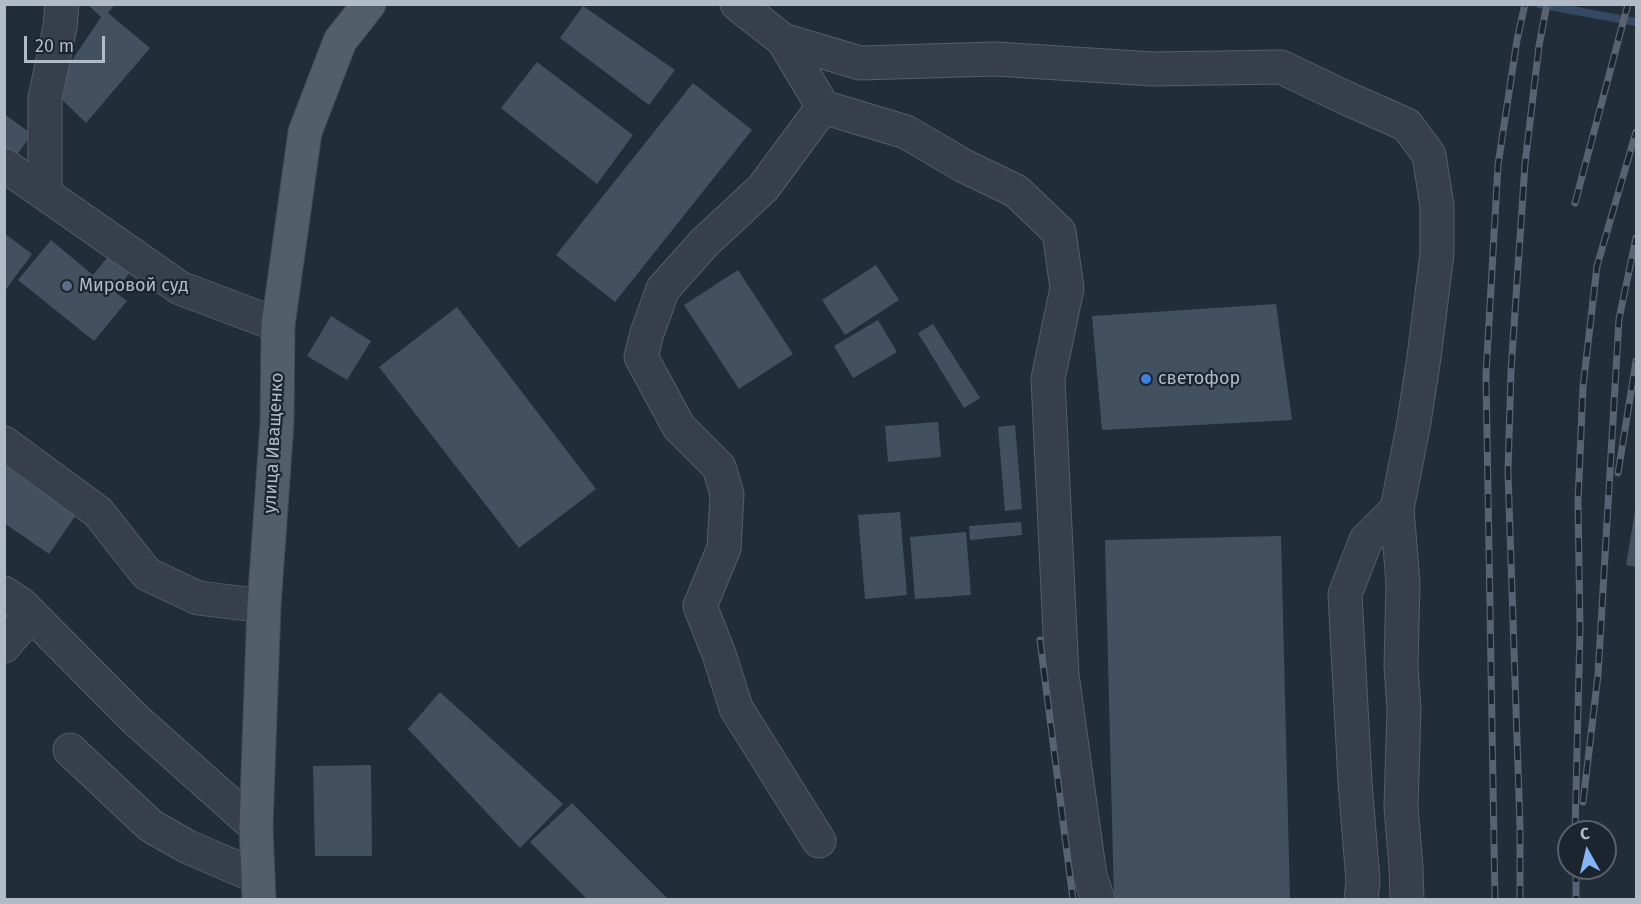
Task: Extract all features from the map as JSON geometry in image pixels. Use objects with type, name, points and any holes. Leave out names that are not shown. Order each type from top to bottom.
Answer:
[{"type":"main road","name":"улица Иващенко","points":[[258,888],[256,827],[264,606],[277,423],[278,325],[305,132],[340,41],[369,4]]},
{"type":"lane","points":[[45,193],[45,98],[60,27],[62,4]]},
{"type":"lane","points":[[736,4],[783,40],[860,63],[996,58],[1153,69],[1281,67],[1407,125],[1429,155],[1437,206],[1437,254],[1418,400],[1397,509],[1403,583],[1401,666],[1404,709],[1401,807],[1407,900]]},
{"type":"lane","points":[[783,40],[823,107],[906,132],[964,166],[1016,191],[1059,231],[1067,288],[1048,379],[1062,675],[1090,876],[1098,900]]},
{"type":"lane","points":[[819,841],[736,708],[719,654],[700,606],[724,548],[727,494],[719,467],[679,427],[640,357],[663,288],[704,243],[763,188],[823,107]]},
{"type":"lane","points":[[4,165],[180,288],[278,325]]},
{"type":"lane","points":[[4,443],[98,512],[147,574],[198,598],[264,606]]},
{"type":"lane","points":[[1361,900],[1363,881],[1354,771],[1345,594],[1366,540],[1397,509]]},
{"type":"lane","points":[[4,593],[22,605],[135,719],[256,827]]},
{"type":"lane","points":[[4,646],[31,614]]},
{"type":"lane","points":[[70,750],[151,826],[258,888]]},
{"type":"building","points":[[87,4],[115,4],[108,13],[150,48],[86,123],[52,90],[101,17]]},
{"type":"building","points":[[583,6],[675,70],[649,105],[560,38]]},
{"type":"building","points":[[537,62],[633,135],[597,184],[501,108]]},
{"type":"building","points":[[693,83],[752,130],[615,302],[556,255]]},
{"type":"building","points":[[4,114],[32,134],[16,156],[4,147]]},
{"type":"building","points":[[4,233],[32,254],[4,292]]},
{"type":"building","name":"Мировой суд","points":[[51,240],[93,275],[110,254],[131,271],[115,292],[127,301],[94,341],[18,280]]},
{"type":"building","points":[[876,265],[899,300],[845,335],[822,300]]},
{"type":"building","points":[[738,270],[793,354],[739,389],[684,305]]},
{"type":"building","points":[[1276,304],[1292,420],[1102,430],[1092,316]]},
{"type":"building","points":[[457,307],[596,489],[519,548],[379,367]]},
{"type":"building","points":[[331,316],[371,341],[347,380],[307,356]]},
{"type":"building","points":[[878,320],[897,352],[853,378],[834,346]]},
{"type":"building","points":[[933,324],[980,398],[964,408],[918,333]]},
{"type":"building","points":[[938,422],[941,457],[888,462],[885,426]]},
{"type":"building","points":[[1015,425],[1022,509],[1005,511],[998,427]]},
{"type":"building","points":[[4,461],[78,512],[49,554],[4,523]]},
{"type":"building","points":[[1636,511],[1636,567],[1626,565]]},
{"type":"building","points":[[900,512],[907,595],[865,599],[858,515]]},
{"type":"building","points":[[1021,522],[1022,535],[970,540],[969,526]]},
{"type":"building","points":[[966,532],[971,595],[915,599],[910,537]]},
{"type":"building","points":[[1281,536],[1290,900],[1114,900],[1105,540]]},
{"type":"building","points":[[440,692],[563,804],[520,848],[408,729]]},
{"type":"building","points":[[371,765],[372,856],[315,856],[313,766]]},
{"type":"building","points":[[572,803],[669,900],[588,900],[530,842]]},
{"type":"waterway","points":[[1539,4],[1636,22]]},
{"type":"railway","points":[[1495,900],[1486,375],[1498,165],[1517,40],[1525,4]]},
{"type":"railway","points":[[1520,900],[1520,827],[1508,472],[1511,371],[1525,164],[1539,46],[1547,4]]},
{"type":"railway","points":[[1575,203],[1628,4]]},
{"type":"railway","points":[[1575,820],[1580,630],[1578,501],[1583,387],[1597,266],[1636,132]]},
{"type":"railway","points":[[1583,802],[1598,675],[1619,319],[1636,238]]},
{"type":"railway","points":[[1618,473],[1636,361]]},
{"type":"railway","points":[[1040,640],[1073,900]]},
{"type":"railway","points":[[1576,880],[1576,900]]},
{"type":"place","name":"Мировой суд","points":[[67,286]]},
{"type":"place","name":"светофор","points":[[1146,379]]}]
